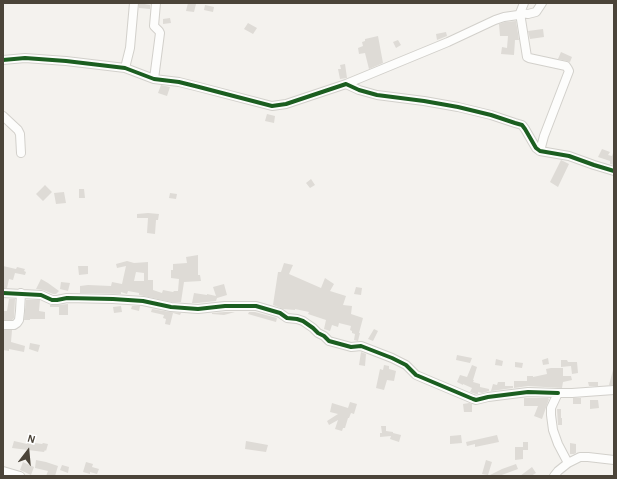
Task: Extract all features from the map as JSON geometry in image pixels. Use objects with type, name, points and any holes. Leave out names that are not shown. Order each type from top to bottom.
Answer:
[{"type":"street","points":[[125,68],[130,48],[134,3]]},
{"type":"street","points":[[154,80],[160,33],[154,26],[156,3]]},
{"type":"street","points":[[524,3],[520,13],[527,57],[566,66],[569,71],[544,136],[540,151]]},
{"type":"street","points":[[3,60],[25,58],[125,68],[154,80],[179,82],[272,106],[286,104],[346,84],[448,42],[495,20],[518,15],[520,13],[528,14],[536,12],[542,3]]},
{"type":"street","points":[[346,84],[377,96],[424,101],[458,107],[491,115],[522,125],[536,148],[540,151],[569,156],[614,171]]},
{"type":"street","points":[[3,116],[18,130],[20,134],[21,153]]},
{"type":"street","points":[[3,292],[41,295],[52,300],[67,298],[113,299],[143,301],[171,307],[198,309],[226,306],[256,306],[280,313],[287,318],[303,321],[329,341],[351,347],[361,346],[392,358],[406,365],[416,375],[476,400],[528,392],[572,393],[614,390]]},
{"type":"street","points":[[3,325],[14,325],[19,320],[21,293]]},
{"type":"street","points":[[558,393],[551,408],[553,430],[558,444],[568,463]]},
{"type":"street","points":[[554,476],[568,463],[580,457],[588,456],[614,460]]},
{"type":"street","points":[[3,471],[20,476]]},
{"type":"building","points":[[139,3],[150,5],[150,9],[139,8]]},
{"type":"building","points":[[188,3],[196,4],[194,12],[186,11]]},
{"type":"building","points":[[205,5],[214,7],[213,12],[204,10]]},
{"type":"building","points":[[170,18],[171,23],[163,24],[163,19]]},
{"type":"building","points":[[516,21],[519,40],[515,40],[514,55],[501,54],[502,47],[507,48],[508,36],[500,36],[499,24]]},
{"type":"building","points":[[248,23],[257,28],[253,34],[244,29]]},
{"type":"building","points":[[543,29],[544,37],[530,39],[528,31]]},
{"type":"building","points":[[446,32],[447,36],[437,40],[436,34]]},
{"type":"building","points":[[378,36],[383,63],[369,69],[365,53],[359,54],[358,48],[363,46],[362,42],[365,41],[365,39]]},
{"type":"building","points":[[398,40],[401,45],[396,48],[393,42]]},
{"type":"building","points":[[561,52],[572,57],[570,62],[558,59]]},
{"type":"building","points":[[345,64],[347,78],[340,79],[338,69],[341,69],[340,65]]},
{"type":"building","points":[[161,85],[170,87],[167,96],[158,93]]},
{"type":"building","points":[[267,114],[275,116],[274,123],[265,121]]},
{"type":"building","points":[[602,149],[610,152],[608,155],[612,156],[614,153],[614,165],[610,164],[610,161],[598,157]]},
{"type":"building","points":[[561,160],[569,164],[558,187],[550,182]]},
{"type":"building","points":[[311,179],[315,185],[310,188],[306,183]]},
{"type":"building","points":[[45,185],[52,192],[43,201],[36,194]]},
{"type":"building","points":[[79,189],[84,189],[85,198],[79,198]]},
{"type":"building","points":[[64,192],[66,203],[56,204],[54,193]]},
{"type":"building","points":[[170,193],[177,194],[176,199],[169,198]]},
{"type":"building","points":[[137,214],[159,214],[158,220],[156,220],[155,234],[147,233],[148,218],[137,218]]},
{"type":"building","points":[[198,255],[198,275],[200,275],[201,281],[184,282],[181,302],[172,302],[139,295],[139,293],[128,291],[127,294],[121,292],[121,294],[80,293],[80,286],[111,286],[112,282],[122,284],[126,266],[117,268],[116,264],[127,261],[134,263],[148,262],[148,280],[153,280],[153,290],[162,293],[163,290],[173,292],[178,291],[179,279],[171,278],[171,270],[173,270],[173,264],[187,263],[186,257]],"holes":[[[136,272],[144,273],[144,281],[134,281]]]},
{"type":"building","points":[[284,263],[293,265],[289,274],[321,288],[325,278],[334,284],[330,291],[346,296],[343,305],[352,306],[351,314],[363,318],[358,341],[354,340],[355,334],[350,330],[351,326],[339,323],[338,327],[332,325],[330,331],[324,329],[326,320],[308,314],[309,312],[295,309],[283,309],[273,305],[278,272],[281,272]]},
{"type":"building","points":[[3,266],[16,269],[17,267],[25,269],[25,275],[15,273],[13,280],[9,279],[7,288],[3,288]]},
{"type":"building","points":[[78,266],[88,266],[88,274],[79,275]]},
{"type":"building","points":[[41,279],[59,291],[56,294],[53,294],[36,289]]},
{"type":"building","points":[[61,282],[70,283],[68,291],[60,289]]},
{"type":"building","points":[[224,284],[227,295],[217,298],[216,301],[192,303],[194,293],[216,296],[213,287]]},
{"type":"building","points":[[356,287],[362,288],[361,295],[354,294]]},
{"type":"building","points":[[9,299],[15,299],[14,318],[12,320],[3,320],[3,311],[7,311]]},
{"type":"building","points":[[26,300],[40,300],[39,311],[45,312],[45,319],[24,320]]},
{"type":"building","points":[[68,304],[68,315],[59,315],[59,307],[50,307],[50,305]]},
{"type":"building","points":[[121,306],[122,312],[114,313],[113,307]]},
{"type":"building","points":[[132,306],[140,306],[139,311],[131,309]]},
{"type":"building","points":[[152,309],[181,313],[180,315],[173,313],[170,325],[165,324],[166,319],[163,318],[164,315],[151,312]]},
{"type":"building","points":[[235,312],[224,315],[212,314],[212,313]]},
{"type":"building","points":[[249,312],[255,312],[277,318],[276,322],[248,314]]},
{"type":"building","points":[[374,329],[378,331],[373,341],[368,339]]},
{"type":"building","points":[[4,330],[12,330],[11,342],[25,346],[24,352],[9,349],[9,351],[3,350]]},
{"type":"building","points":[[30,343],[40,345],[38,352],[29,349]]},
{"type":"building","points":[[361,352],[366,354],[365,366],[359,365]]},
{"type":"building","points":[[457,355],[472,358],[470,363],[456,360]]},
{"type":"building","points":[[548,358],[549,364],[543,365],[542,360]]},
{"type":"building","points":[[496,359],[503,361],[502,366],[495,365]]},
{"type":"building","points":[[561,360],[577,362],[578,373],[572,374],[571,366],[561,367]]},
{"type":"building","points":[[515,362],[523,363],[522,368],[515,367]]},
{"type":"building","points":[[384,365],[389,366],[389,369],[396,371],[394,381],[387,380],[384,390],[376,388],[380,369],[383,370]]},
{"type":"building","points":[[472,365],[477,367],[473,382],[480,384],[480,387],[489,389],[489,391],[482,393],[478,392],[478,394],[476,394],[470,392],[472,388],[457,382],[460,375],[467,377]]},
{"type":"building","points":[[563,368],[563,376],[571,376],[572,380],[563,382],[562,388],[528,386],[514,388],[514,381],[527,381],[527,376],[533,377],[547,374],[546,369]]},
{"type":"building","points":[[613,370],[614,385],[609,385]]},
{"type":"building","points":[[498,382],[505,382],[505,386],[513,386],[513,388],[491,391],[493,384],[497,385]]},
{"type":"building","points":[[588,382],[598,382],[598,386],[589,386]]},
{"type":"building","points":[[524,398],[549,399],[542,419],[534,416],[538,406],[524,406]]},
{"type":"building","points":[[573,398],[581,398],[581,404],[573,404]]},
{"type":"building","points":[[590,400],[598,400],[599,408],[590,409]]},
{"type":"building","points":[[350,402],[357,404],[354,414],[351,413],[348,418],[345,428],[343,428],[342,431],[335,429],[338,420],[329,425],[327,421],[338,414],[330,412],[332,403],[348,408]]},
{"type":"building","points":[[463,404],[472,404],[472,412],[464,412]]},
{"type":"building","points":[[557,409],[561,409],[562,425],[558,425]]},
{"type":"building","points":[[381,426],[386,426],[386,431],[401,435],[399,442],[390,439],[391,436],[380,437],[380,433],[382,433]]},
{"type":"building","points":[[461,435],[462,443],[450,444],[450,436]]},
{"type":"building","points":[[497,435],[499,442],[475,447],[475,444],[467,446],[466,442]]},
{"type":"building","points":[[14,441],[27,444],[28,442],[48,444],[46,451],[45,450],[44,452],[12,448]]},
{"type":"building","points":[[246,441],[268,445],[266,452],[245,449]]},
{"type":"building","points":[[523,442],[528,442],[528,450],[523,450]]},
{"type":"building","points":[[570,443],[576,444],[576,453],[574,454],[570,454]]},
{"type":"building","points":[[515,447],[523,447],[523,459],[515,460]]},
{"type":"building","points":[[36,460],[58,466],[55,476],[46,476],[48,471],[35,468]]},
{"type":"building","points":[[486,460],[492,462],[488,475],[482,474]]},
{"type":"building","points":[[23,462],[34,467],[31,475],[20,470]]},
{"type":"building","points":[[86,462],[93,464],[92,467],[99,469],[97,474],[83,472]]},
{"type":"building","points":[[516,464],[518,469],[499,476],[488,476],[502,469]]},
{"type":"building","points":[[62,465],[69,467],[68,473],[60,470]]},
{"type":"building","points":[[532,467],[536,473],[531,476],[520,476]]},
{"type":"cycle path","points":[[3,60],[25,58],[125,68],[154,79],[179,82],[272,106],[286,104],[346,84],[359,90],[377,95],[458,107],[491,115],[522,125],[536,148],[540,151],[569,156],[614,171]]},
{"type":"cycle path","points":[[3,293],[41,295],[52,300],[67,298],[143,301],[171,307],[198,309],[225,306],[256,306],[280,313],[287,318],[303,321],[329,341],[351,347],[361,346],[392,358],[406,365],[416,375],[476,400],[528,392],[558,393]]}]
